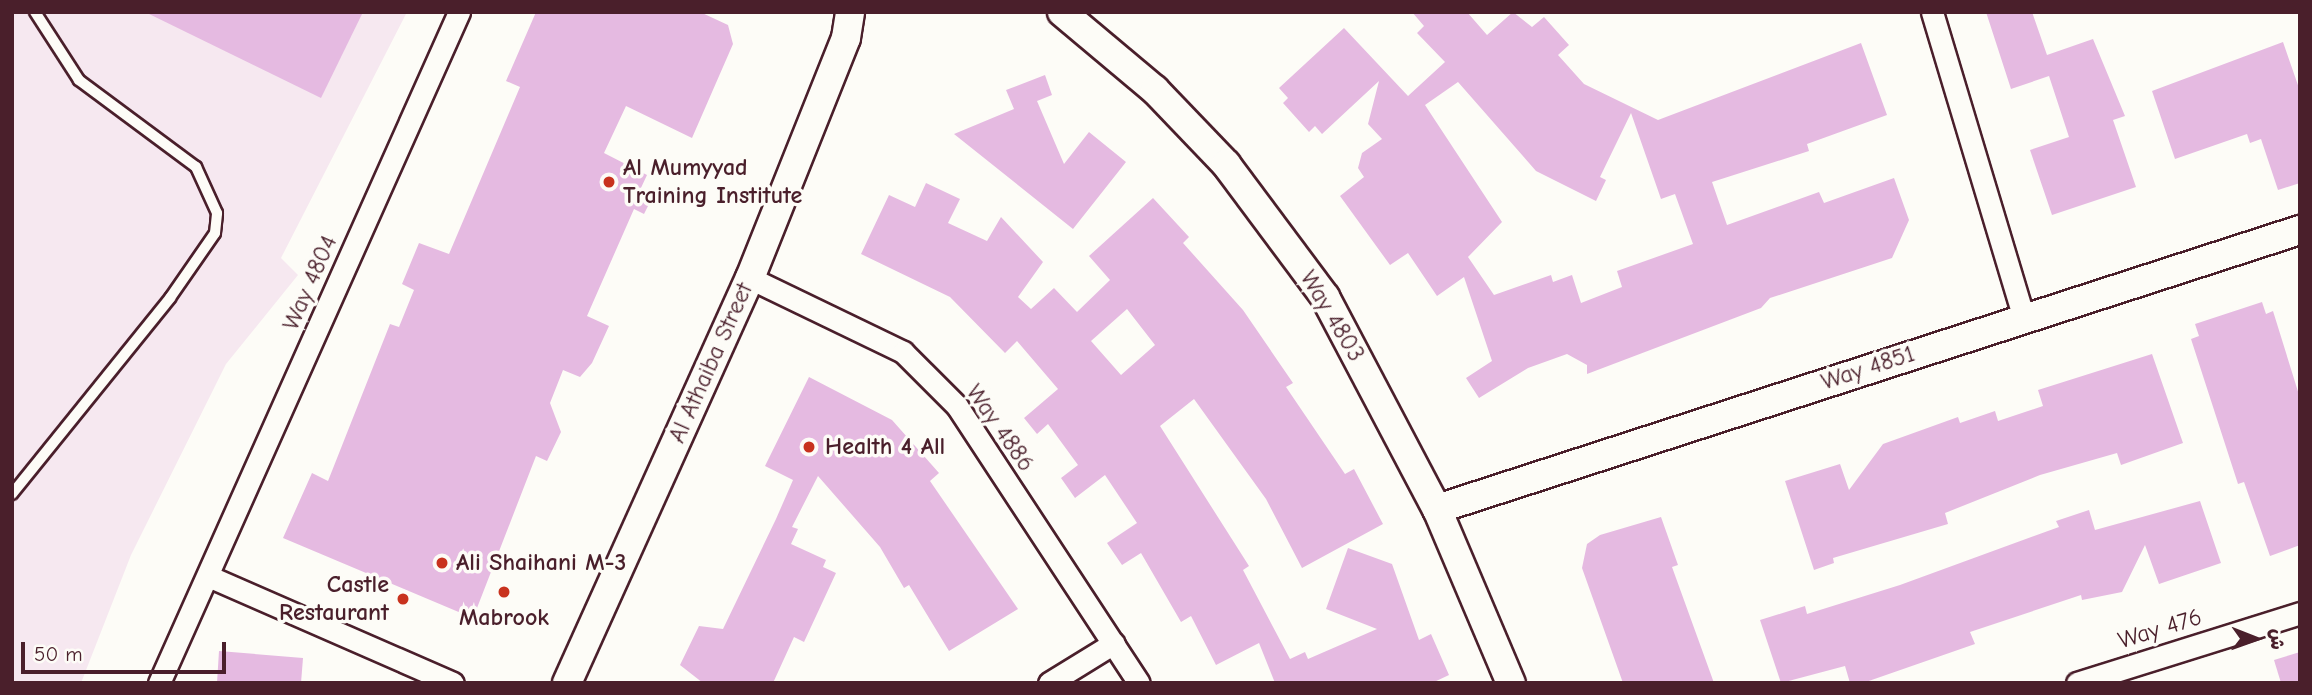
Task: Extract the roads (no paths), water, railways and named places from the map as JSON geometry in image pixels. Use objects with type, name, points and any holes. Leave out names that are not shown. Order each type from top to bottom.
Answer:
[{"type":"street","name":"Way 4804","points":[[159,683],[459,12]]},
{"type":"street","name":"Al Athaiba Street","points":[[567,683],[750,278],[848,25],[871,12]]},
{"type":"street","name":"Way 4803","points":[[1062,12],[1155,90],[1226,164],[1325,297],[1437,509],[1511,683]]},
{"type":"street","points":[[1932,12],[2024,318]]},
{"type":"street","name":"Way 4851","points":[[1437,509],[2300,230]]},
{"type":"street","name":"Way 4886","points":[[750,278],[903,352],[948,397],[1139,683]]},
{"type":"street","points":[[208,576],[453,683]]},
{"type":"street","name":"Way 476","points":[[2077,683],[2300,613]]},
{"type":"street","points":[[1049,683],[1114,643]]},
{"type":"lane","points":[[12,494],[170,298],[215,233],[217,213],[196,167],[79,80],[35,12]]},
{"type":"place","name":"Al Mumyyad Training Institute","points":[[609,182]]},
{"type":"place","name":"Health 4 All","points":[[809,447]]},
{"type":"place","name":"Ali Shaihani M-3","points":[[442,563]]},
{"type":"place","name":"Mabrook","points":[[504,592]]},
{"type":"place","name":"Castle Restaurant","points":[[403,599]]}]
